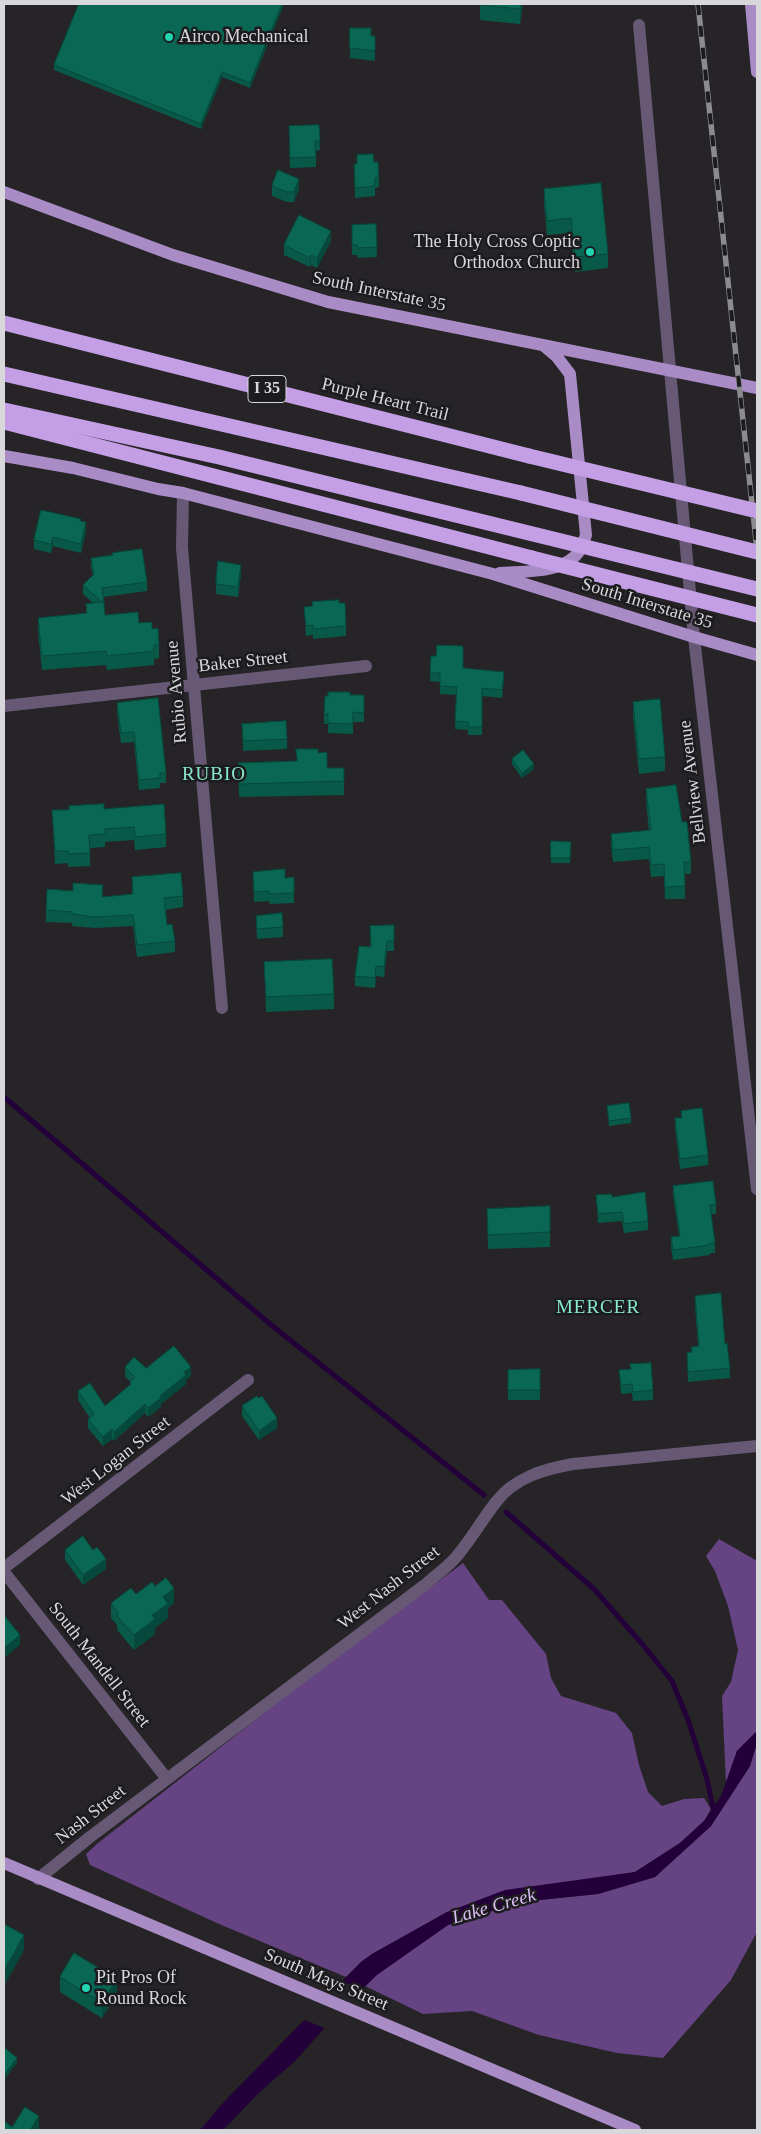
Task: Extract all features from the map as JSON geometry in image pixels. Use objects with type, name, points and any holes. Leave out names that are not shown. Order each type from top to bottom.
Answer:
[{"type":"highway","name":"Purple Heart Trail","points":[[4,323],[529,456],[757,511]]},
{"type":"highway","points":[[4,374],[521,493],[757,552]]},
{"type":"highway","points":[[4,410],[218,457],[757,589]]},
{"type":"highway","points":[[4,422],[757,615]]},
{"type":"main road","points":[[751,4],[757,72]]},
{"type":"main road","name":"South Interstate 35","points":[[4,192],[173,256],[328,302],[757,388]]},
{"type":"main road","points":[[493,574],[548,569],[568,562],[580,550],[586,535],[570,374],[557,357],[544,346]]},
{"type":"main road","name":"South Interstate 35","points":[[4,456],[73,468],[158,489],[183,493],[493,574],[757,655]]},
{"type":"main road","name":"South Mays Street","points":[[4,1863],[634,2130]]},
{"type":"street","name":"Bellview Avenue","points":[[640,25],[694,637],[757,1189]]},
{"type":"street","name":"Rubio Avenue","points":[[183,493],[182,548],[222,1008]]},
{"type":"street","name":"Baker Street","points":[[4,706],[366,666]]},
{"type":"street","name":"West Logan Street","points":[[4,1568],[248,1380]]},
{"type":"street","name":"West Nash Street","points":[[166,1779],[426,1584],[456,1558],[496,1501],[530,1475],[550,1468],[573,1464],[757,1446]]},
{"type":"street","name":"South Mandell Street","points":[[4,1572],[166,1779]]},
{"type":"street","name":"Nash Street","points":[[38,1879],[166,1779]]},
{"type":"shaded area","points":[[719,1539],[757,1561],[757,1731],[737,1751],[726,1783],[722,1696],[731,1682],[738,1650],[728,1606],[715,1571],[706,1556]]},
{"type":"shaded area","points":[[463,1563],[489,1600],[502,1600],[546,1654],[551,1678],[561,1696],[616,1713],[632,1733],[639,1765],[648,1792],[662,1806],[684,1799],[704,1798],[711,1809],[704,1821],[680,1843],[635,1872],[588,1880],[447,1912],[372,1954],[346,1977],[219,1924],[90,1865],[86,1854],[98,1843],[291,1692]]},
{"type":"shaded area","points":[[757,1743],[757,1932],[731,1980],[663,2058],[617,2053],[539,2035],[472,2011],[423,2014],[365,1986],[377,1974],[448,1925],[520,1902],[598,1894],[655,1877],[711,1826],[750,1766]]},
{"type":"water","name":"Lake Creek","points":[[757,1731],[757,1743],[750,1766],[711,1826],[655,1877],[598,1894],[520,1902],[448,1925],[377,1975],[337,2014],[296,2060],[260,2092],[223,2130],[200,2130],[221,2105],[361,1962],[372,1954],[447,1912],[505,1890],[635,1872],[680,1843],[704,1821],[721,1796],[737,1751]]},
{"type":"pier","points":[[339,1980],[364,1991],[327,2029],[302,2019]]},
{"type":"building","name":"Airco Mechanical","points":[[79,4],[282,4],[250,83],[222,72],[201,124],[54,65]]},
{"type":"building","points":[[480,4],[521,4],[520,9]]},
{"type":"building","points":[[350,28],[371,28],[371,36],[375,36],[375,51],[350,48]]},
{"type":"building","points":[[319,125],[320,141],[315,141],[316,157],[290,158],[289,126]]},
{"type":"building","points":[[373,154],[374,162],[378,162],[379,177],[375,178],[375,186],[355,188],[354,164],[357,164],[357,155]]},
{"type":"building","points":[[278,170],[299,179],[294,192],[287,192],[272,186]]},
{"type":"building","name":"The Holy Cross Coptic Orthodox Church","points":[[601,183],[608,254],[575,257],[571,218],[547,221],[544,189]]},
{"type":"building","points":[[299,215],[331,231],[317,258],[311,255],[310,258],[284,245]]},
{"type":"building","points":[[376,224],[377,247],[358,248],[357,245],[352,245],[352,225]]},
{"type":"building","points":[[41,510],[81,519],[80,521],[86,522],[81,544],[53,537],[51,544],[34,540]]},
{"type":"building","points":[[142,549],[147,582],[102,588],[104,602],[83,585],[94,574],[91,558]]},
{"type":"building","points":[[218,561],[241,565],[238,587],[216,584]]},
{"type":"building","points":[[339,600],[339,603],[345,603],[346,626],[313,629],[313,625],[306,626],[304,607],[313,606],[312,602]]},
{"type":"building","points":[[104,602],[105,615],[138,612],[139,623],[152,622],[152,629],[158,628],[159,645],[154,645],[154,651],[107,656],[106,651],[42,656],[38,618],[87,613],[86,604]]},
{"type":"building","points":[[437,645],[463,646],[463,668],[504,672],[502,690],[482,688],[482,727],[468,727],[468,722],[455,721],[457,687],[440,686],[440,673],[430,673],[431,656],[436,656]]},
{"type":"building","points":[[328,692],[350,692],[350,695],[364,695],[364,713],[353,712],[353,724],[328,723],[328,714],[324,714],[325,696],[328,696]]},
{"type":"building","points":[[158,698],[166,773],[160,773],[160,778],[139,780],[134,732],[121,733],[117,703]]},
{"type":"building","points":[[660,699],[665,757],[639,759],[633,702]]},
{"type":"building","points":[[286,721],[287,739],[243,741],[242,724]]},
{"type":"building","points":[[296,749],[318,749],[318,753],[327,752],[327,768],[344,768],[344,781],[239,784],[238,763],[297,761]]},
{"type":"building","points":[[523,750],[534,764],[522,773],[512,759]]},
{"type":"building","points":[[676,785],[682,822],[687,822],[691,862],[684,862],[685,886],[665,887],[664,864],[651,865],[649,847],[613,850],[611,834],[651,830],[646,789]]},
{"type":"building","points":[[104,804],[104,809],[164,804],[166,834],[135,837],[134,827],[105,829],[105,834],[89,835],[90,853],[68,854],[68,851],[55,851],[52,810],[69,810],[69,806]]},
{"type":"building","points":[[551,841],[571,842],[570,858],[551,858]]},
{"type":"building","points":[[285,869],[285,878],[294,877],[294,893],[270,894],[269,891],[254,892],[253,872]]},
{"type":"building","points":[[181,873],[183,896],[164,898],[167,925],[172,924],[175,941],[137,945],[133,915],[95,917],[72,914],[72,912],[46,910],[47,889],[73,891],[73,883],[103,885],[102,897],[133,894],[132,877]]},
{"type":"building","points":[[282,913],[283,927],[257,929],[256,916]]},
{"type":"building","points":[[394,925],[394,941],[387,941],[384,967],[376,966],[375,978],[355,976],[359,946],[371,947],[370,926]]},
{"type":"building","points":[[332,959],[334,994],[266,997],[264,962]]},
{"type":"building","points":[[629,1103],[631,1118],[609,1121],[607,1106]]},
{"type":"building","points":[[702,1108],[708,1155],[680,1159],[675,1118],[682,1118],[681,1111]]},
{"type":"building","points":[[713,1181],[716,1204],[710,1205],[715,1243],[673,1250],[671,1237],[680,1236],[673,1186]]},
{"type":"building","points":[[645,1192],[648,1221],[624,1224],[622,1212],[598,1214],[596,1195],[612,1194],[612,1197]]},
{"type":"building","points":[[550,1206],[550,1232],[488,1235],[487,1209]]},
{"type":"building","points":[[721,1293],[725,1344],[727,1343],[730,1368],[688,1372],[687,1353],[692,1352],[691,1347],[699,1346],[695,1296]]},
{"type":"building","points":[[174,1346],[191,1367],[184,1372],[186,1375],[148,1408],[145,1404],[114,1432],[112,1429],[103,1437],[88,1419],[94,1414],[78,1391],[90,1383],[105,1406],[131,1384],[130,1382],[135,1377],[125,1367],[134,1357],[146,1368]]},
{"type":"building","points":[[651,1363],[653,1390],[633,1392],[632,1384],[621,1385],[619,1370],[631,1369],[630,1364]]},
{"type":"building","points":[[540,1369],[540,1390],[508,1390],[508,1370]]},
{"type":"building","points":[[257,1396],[259,1398],[262,1396],[277,1418],[259,1431],[242,1406]]},
{"type":"building","points":[[83,1536],[93,1550],[97,1547],[106,1559],[83,1575],[65,1550]]},
{"type":"building","points":[[166,1578],[174,1588],[163,1597],[168,1604],[152,1615],[155,1619],[134,1635],[117,1616],[119,1614],[111,1603],[131,1588],[136,1594],[152,1582],[155,1586]]},
{"type":"building","points":[[4,1615],[20,1635],[4,1648]]},
{"type":"building","points":[[4,1924],[24,1935],[4,1971]]},
{"type":"building","points":[[74,1953],[117,1979],[102,2003],[60,1977]]},
{"type":"building","points":[[4,2049],[17,2058],[4,2075]]},
{"type":"building","points":[[25,2107],[39,2116],[30,2130],[4,2130],[4,2121],[12,2127]]},
{"type":"waterway","points":[[4,1097],[270,1324],[484,1495]]},
{"type":"waterway","points":[[506,1512],[594,1589],[672,1681],[688,1720],[707,1779],[714,1813]]},
{"type":"railway","points":[[698,4],[757,550]]},
{"type":"place","name":"Airco Mechanical","points":[[169,37]]},
{"type":"place","name":"The Holy Cross Coptic Orthodox Church","points":[[590,252]]},
{"type":"place","name":"Pit Pros Of Round Rock","points":[[86,1988]]},
{"type":"district","name":"RUBIO","points":[[214,775]]},
{"type":"district","name":"MERCER","points":[[598,1308]]}]
